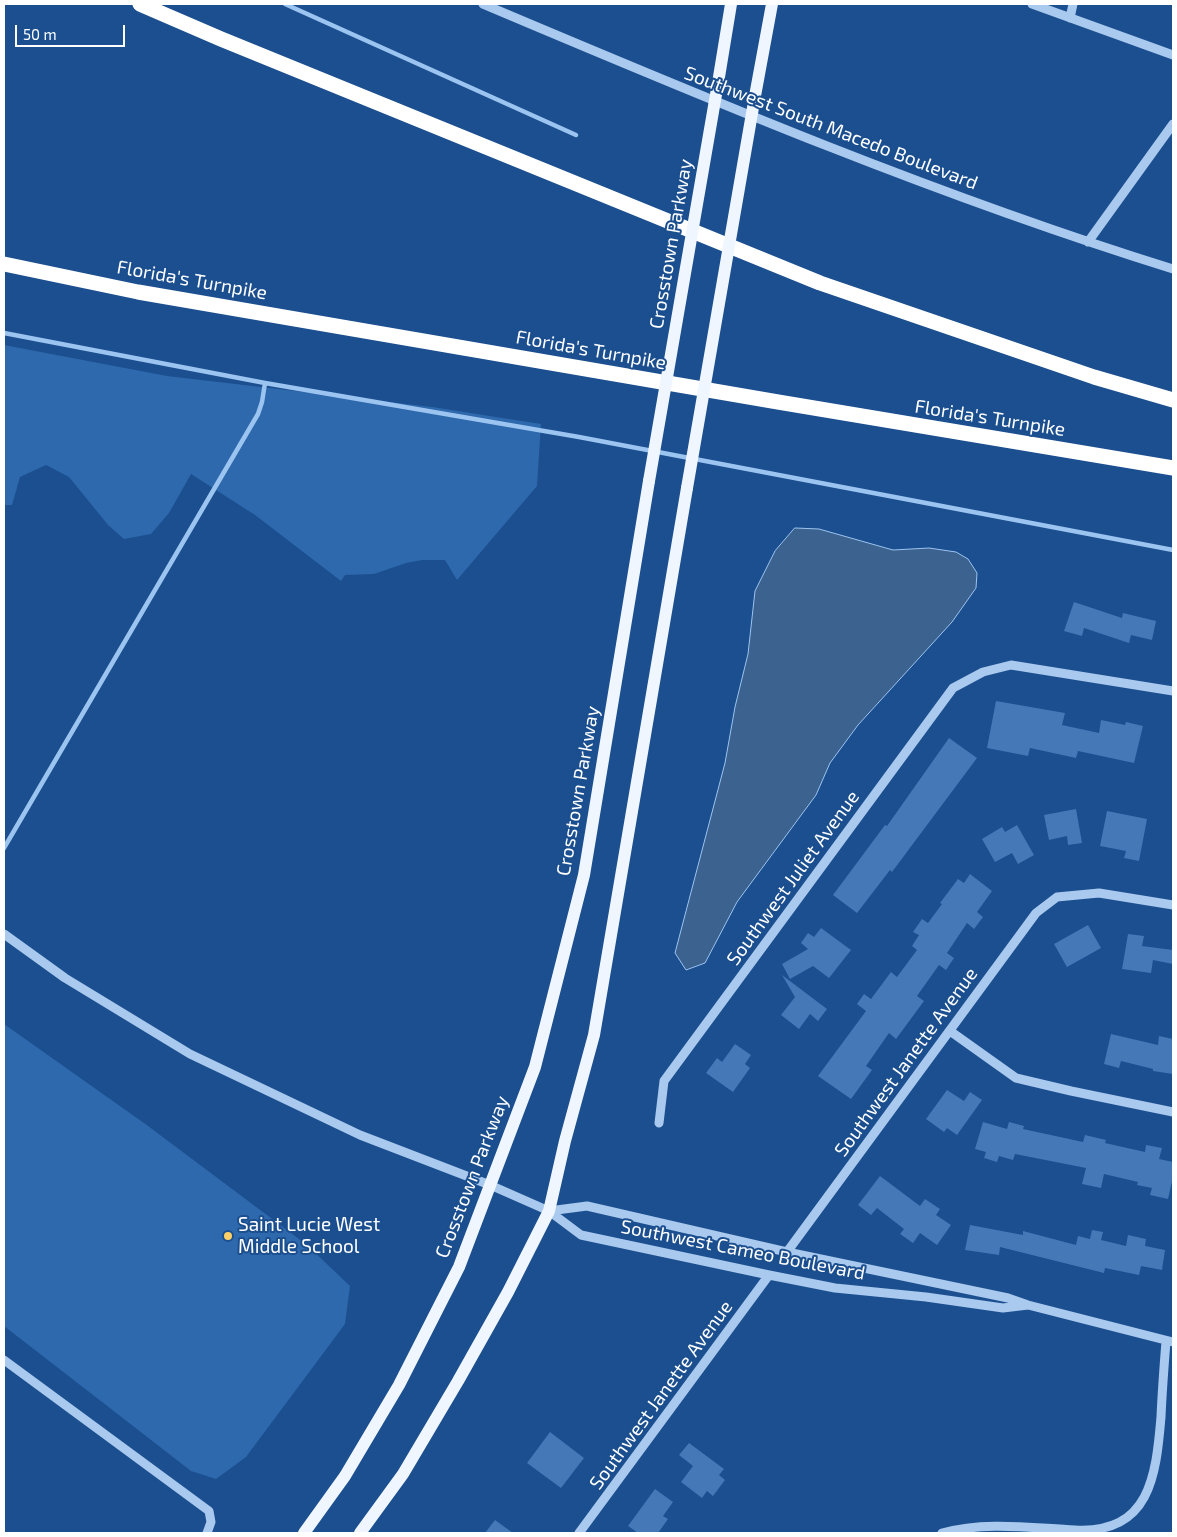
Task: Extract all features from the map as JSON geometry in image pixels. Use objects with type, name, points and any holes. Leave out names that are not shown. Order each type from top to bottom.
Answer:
[{"type":"highway","points":[[140,4],[230,43],[820,283],[1094,377],[1173,400]]},
{"type":"highway","name":"Florida's Turnpike","points":[[4,264],[148,293],[768,401],[1173,468]]},
{"type":"main road","name":"Crosstown Parkway","points":[[304,1533],[345,1476],[399,1386],[459,1267],[535,1067],[584,875],[731,4]]},
{"type":"main road","points":[[360,1533],[403,1474],[458,1382],[508,1292],[549,1211],[565,1141],[594,1035],[772,4]]},
{"type":"street","name":"Southwest South Macedo Boulevard","points":[[483,4],[670,83],[870,163],[1088,242],[1173,269]]},
{"type":"street","points":[[1032,4],[1173,55]]},
{"type":"street","points":[[1070,18],[1073,4]]},
{"type":"street","points":[[1088,242],[1173,124]]},
{"type":"street","name":"Southwest Juliet Avenue","points":[[659,1123],[664,1081],[953,688],[983,672],[1011,665],[1173,691]]},
{"type":"street","name":"Southwest Janette Avenue","points":[[787,1252],[1036,913],[1057,897],[1099,893],[1173,905]]},
{"type":"street","name":"Southwest Cameo Boulevard","points":[[4,934],[65,978],[190,1054],[360,1135],[490,1185],[549,1211],[580,1235],[769,1276],[836,1288],[926,1297],[1003,1308],[1028,1305]]},
{"type":"street","points":[[950,1030],[1016,1078],[1071,1092],[1173,1112]]},
{"type":"street","name":"Southwest Cameo Boulevard","points":[[549,1211],[587,1206],[787,1252],[1008,1298],[1028,1305],[1170,1342]]},
{"type":"street","name":"Southwest Janette Avenue","points":[[579,1533],[769,1276]]},
{"type":"street","points":[[942,1533],[983,1526],[1012,1525],[1094,1530],[1108,1528],[1129,1516],[1144,1498],[1158,1456],[1170,1342]]},
{"type":"street","points":[[4,1360],[210,1511],[211,1522],[207,1533]]},
{"type":"shaded area","points":[[4,345],[167,376],[432,407],[541,424],[537,486],[457,580],[445,560],[422,560],[406,563],[374,574],[345,575],[341,581],[255,515],[191,474],[169,513],[151,534],[124,539],[108,525],[69,477],[46,465],[20,477],[12,505],[4,505]]},
{"type":"shaded area","points":[[795,528],[819,529],[893,550],[929,548],[956,552],[968,559],[977,573],[976,588],[952,622],[858,725],[830,763],[816,795],[737,902],[705,963],[686,970],[675,953],[725,763],[735,707],[748,654],[755,591],[775,551]]},
{"type":"shaded area","points":[[4,1024],[144,1123],[307,1245],[350,1286],[345,1324],[246,1457],[216,1479],[191,1471],[4,1326]]},
{"type":"building","points":[[1074,602],[1122,618],[1123,613],[1156,621],[1152,640],[1131,635],[1129,643],[1084,628],[1082,636],[1064,631]]},
{"type":"building","points":[[996,701],[1065,713],[1062,725],[1099,733],[1101,720],[1125,725],[1126,722],[1143,726],[1134,763],[1078,751],[1076,758],[1030,748],[1028,756],[987,748]]},
{"type":"building","points":[[949,738],[977,758],[892,872],[890,870],[857,913],[833,895],[885,825],[887,826]]},
{"type":"building","points":[[1076,809],[1082,843],[1068,845],[1067,836],[1049,840],[1044,815]]},
{"type":"building","points":[[1107,811],[1147,819],[1139,861],[1124,858],[1126,851],[1100,846]]},
{"type":"building","points":[[1017,825],[1034,855],[1018,864],[1012,853],[995,862],[982,839],[1002,827],[1005,832]]},
{"type":"building","points":[[970,874],[992,891],[977,912],[983,917],[974,929],[967,923],[947,953],[954,958],[946,970],[939,965],[917,996],[924,1001],[896,1039],[889,1033],[866,1066],[872,1070],[851,1099],[818,1076],[866,1011],[857,1004],[864,994],[871,999],[891,972],[897,977],[917,950],[912,946],[919,935],[913,932],[922,919],[928,923],[958,879],[964,883]]},
{"type":"building","points":[[1088,925],[1101,948],[1067,967],[1054,944]]},
{"type":"building","points":[[821,928],[851,950],[829,978],[813,966],[790,979],[782,964],[808,949],[801,943],[808,933],[814,937]]},
{"type":"building","points":[[1128,934],[1144,936],[1142,946],[1173,950],[1173,964],[1153,960],[1151,973],[1122,969]]},
{"type":"building","points":[[782,975],[827,1009],[818,1021],[810,1014],[799,1029],[781,1015],[795,997]]},
{"type":"building","points":[[1111,1034],[1158,1045],[1159,1036],[1173,1039],[1173,1074],[1153,1071],[1153,1069],[1121,1061],[1119,1068],[1104,1064]]},
{"type":"building","points":[[735,1044],[751,1055],[745,1064],[750,1068],[733,1092],[706,1073],[717,1058],[722,1062]]},
{"type":"building","points":[[947,1090],[964,1101],[970,1092],[982,1100],[957,1135],[947,1128],[944,1132],[926,1119]]},
{"type":"building","points":[[983,1122],[1007,1129],[1009,1122],[1024,1126],[1023,1129],[1083,1142],[1085,1135],[1106,1140],[1105,1143],[1145,1152],[1146,1145],[1162,1148],[1159,1159],[1173,1162],[1173,1177],[1168,1199],[1150,1195],[1152,1188],[1137,1185],[1138,1182],[1104,1174],[1101,1188],[1082,1184],[1086,1168],[1015,1154],[1013,1160],[999,1156],[997,1162],[984,1158],[986,1152],[975,1149]]},
{"type":"building","points":[[880,1176],[920,1206],[925,1199],[940,1209],[936,1215],[951,1225],[937,1245],[920,1233],[913,1243],[900,1234],[904,1229],[877,1208],[871,1215],[858,1205]]},
{"type":"building","points":[[970,1225],[1023,1235],[1023,1231],[1076,1245],[1078,1236],[1090,1239],[1092,1230],[1103,1232],[1101,1240],[1126,1246],[1128,1235],[1146,1239],[1145,1246],[1165,1250],[1162,1270],[1141,1266],[1139,1275],[1105,1268],[1104,1273],[1000,1247],[999,1255],[965,1250]]},
{"type":"building","points":[[550,1432],[584,1458],[561,1488],[527,1463]]},
{"type":"building","points":[[689,1443],[724,1469],[719,1475],[725,1480],[713,1496],[707,1491],[702,1498],[681,1482],[693,1466],[679,1455]]},
{"type":"building","points":[[655,1489],[673,1502],[663,1516],[668,1519],[658,1533],[638,1533],[628,1526]]},
{"type":"building","points":[[495,1520],[513,1533],[485,1533]]},
{"type":"waterway","points":[[285,4],[576,135]]},
{"type":"waterway","points":[[4,333],[265,383],[579,437],[1173,550]]},
{"type":"waterway","points":[[4,848],[258,414],[265,383]]},
{"type":"place","name":"Saint Lucie West Middle School","points":[[228,1236]]}]
